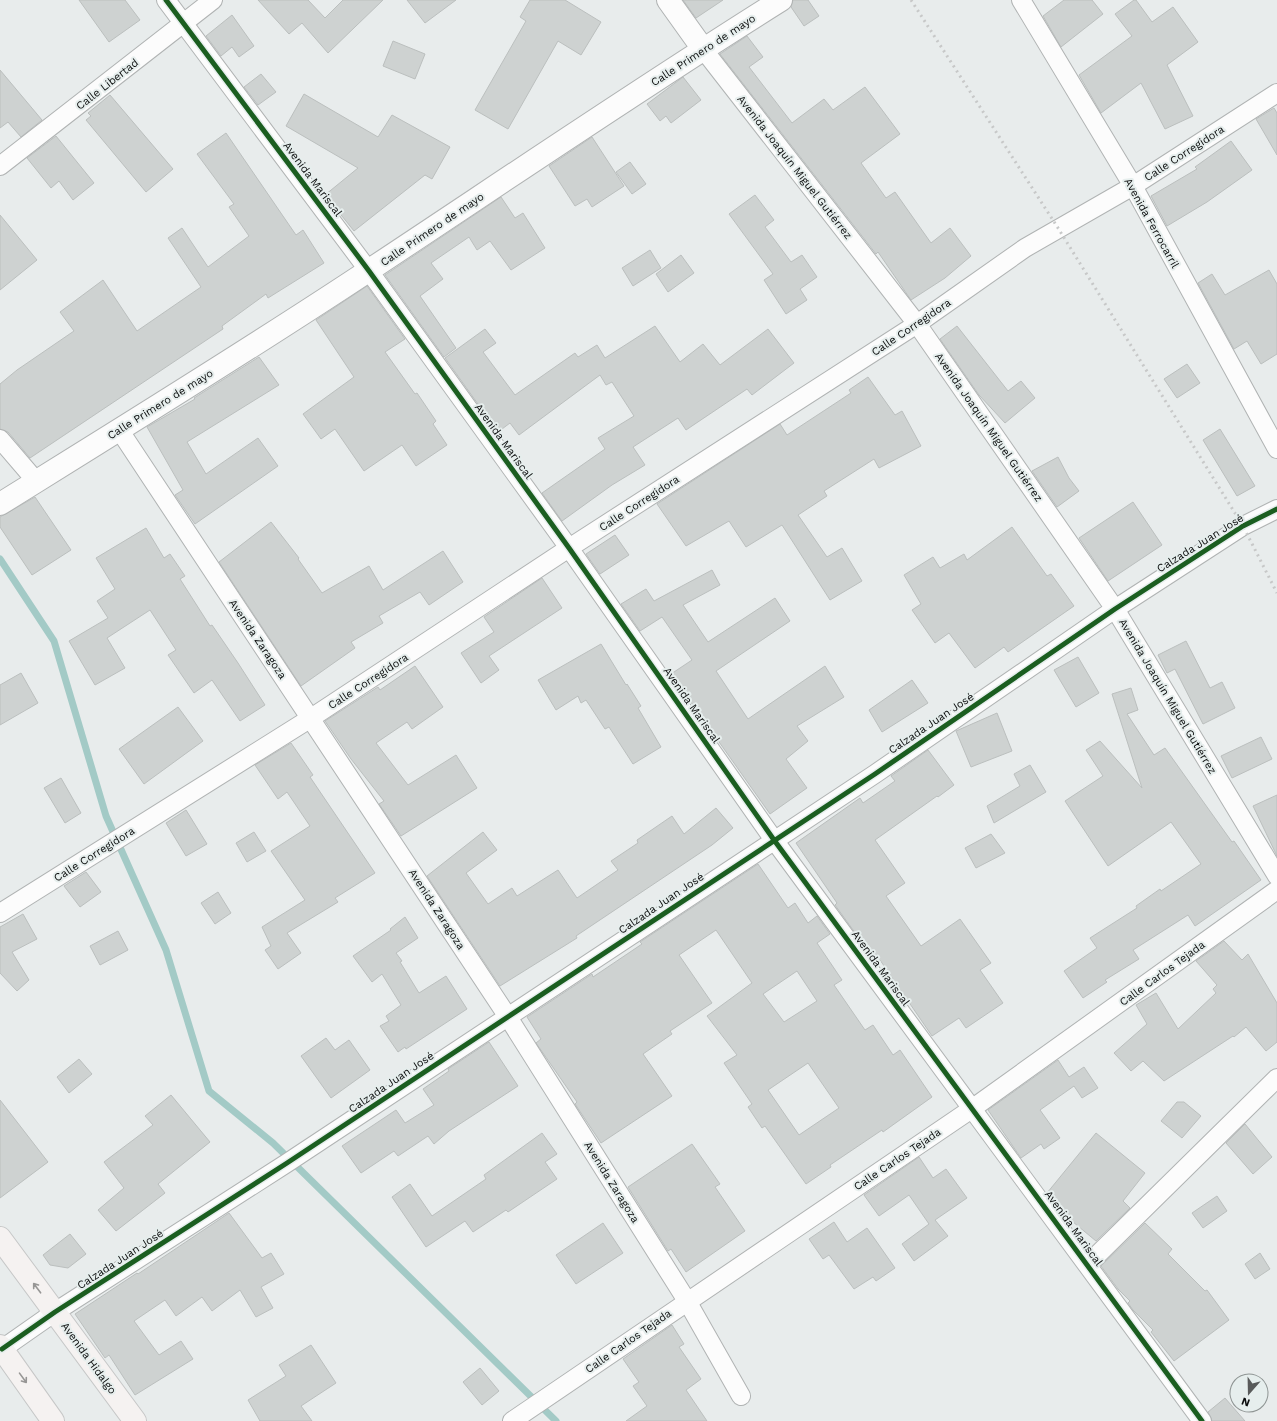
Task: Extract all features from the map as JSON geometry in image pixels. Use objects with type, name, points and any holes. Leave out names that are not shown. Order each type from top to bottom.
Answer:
[{"type":"main road","name":"Avenida Hidalgo","points":[[0,1238],[135,1421]]},
{"type":"main road","points":[[1,1348],[54,1421]]},
{"type":"street","name":"Avenida Mariscal","points":[[166,0],[185,23],[369,271],[569,548],[774,840],[1088,1264],[1202,1421]]},
{"type":"street","name":"Calle Libertad","points":[[0,166],[213,0]]},
{"type":"street","name":"Avenida Joaquín Miguel Gutiérrez","points":[[668,0],[703,49],[917,324],[1115,609],[1277,876]]},
{"type":"street","name":"Calle Primero de mayo","points":[[3,502],[120,431],[369,271],[703,49],[781,0]]},
{"type":"street","name":"Avenida Ferrocarril","points":[[1021,0],[1133,186],[1277,449]]},
{"type":"street","name":"Calle Corregidora","points":[[0,913],[311,718],[569,548],[917,324],[1025,248],[1133,186],[1277,93]]},
{"type":"street","name":"Avenida Zaragoza","points":[[120,431],[508,1017],[686,1301],[741,1396]]},
{"type":"street","points":[[0,439],[36,481]]},
{"type":"street","name":"Calzada Juan José","points":[[1,1348],[332,1134],[774,840],[1115,609],[1243,526],[1277,509]]},
{"type":"street","name":"Calle Carlos Tejada","points":[[512,1421],[686,1301],[973,1108],[1277,890]]},
{"type":"street","points":[[1088,1264],[1277,1078]]},
{"type":"building","points":[[79,0],[125,0],[140,20],[109,42]]},
{"type":"building","points":[[258,0],[308,0],[325,18],[343,0],[383,0],[328,53],[302,23],[289,34]]},
{"type":"building","points":[[407,0],[456,0],[425,23]]},
{"type":"building","points":[[530,0],[565,0],[601,22],[581,55],[558,41],[508,129],[475,110],[526,21],[520,17]]},
{"type":"building","points":[[683,0],[723,0],[696,18]]},
{"type":"building","points":[[793,0],[808,0],[819,16],[804,26],[791,7]]},
{"type":"building","points":[[1064,0],[1092,0],[1103,14],[1061,47],[1043,16]]},
{"type":"building","points":[[1136,0],[1152,22],[1173,7],[1198,42],[1167,65],[1193,116],[1165,129],[1141,83],[1101,113],[1079,75],[1132,36],[1115,14]]},
{"type":"building","points":[[232,15],[254,46],[239,57],[232,47],[221,56],[206,36]]},
{"type":"building","points":[[747,36],[763,57],[749,67],[792,123],[824,99],[833,110],[865,87],[900,134],[861,163],[886,198],[895,192],[931,243],[950,228],[971,256],[945,278],[911,300],[878,252],[876,254],[720,54]]},
{"type":"building","points":[[393,41],[425,54],[415,79],[383,66]]},
{"type":"building","points":[[0,70],[42,120],[21,137],[8,122],[0,128]]},
{"type":"building","points":[[261,74],[276,92],[258,105],[244,87]]},
{"type":"building","points":[[683,77],[701,100],[671,123],[666,116],[660,121],[647,104]]},
{"type":"building","points":[[304,94],[378,137],[392,115],[450,147],[432,179],[425,175],[354,231],[325,195],[358,168],[286,126]]},
{"type":"building","points":[[110,95],[173,169],[146,192],[86,120],[91,116],[88,113]]},
{"type":"building","points":[[1274,108],[1277,113],[1277,155],[1256,119]]},
{"type":"building","points":[[226,133],[296,235],[303,230],[324,263],[268,298],[266,294],[222,326],[223,329],[30,458],[8,432],[0,429],[0,384],[17,370],[74,331],[60,312],[103,280],[137,331],[201,287],[168,238],[182,228],[208,267],[249,236],[229,207],[234,204],[197,154]]},
{"type":"building","points":[[56,136],[94,183],[73,200],[59,181],[51,188],[27,158]]},
{"type":"building","points":[[592,137],[624,186],[592,207],[587,199],[575,206],[549,166]]},
{"type":"building","points":[[1231,141],[1252,170],[1207,202],[1167,226],[1151,196],[1197,169],[1195,167]]},
{"type":"building","points":[[630,162],[646,184],[632,194],[616,172]]},
{"type":"building","points":[[755,195],[774,220],[765,227],[791,262],[802,255],[817,277],[800,289],[807,300],[786,314],[764,280],[773,274],[729,214]]},
{"type":"building","points":[[501,197],[515,218],[523,213],[545,248],[511,270],[490,241],[477,250],[469,237],[431,263],[443,279],[420,296],[456,348],[444,357],[385,275]]},
{"type":"building","points":[[0,215],[37,260],[0,290]]},
{"type":"building","points":[[650,250],[661,268],[633,286],[622,268]]},
{"type":"building","points":[[681,255],[694,273],[668,292],[656,274]]},
{"type":"building","points":[[1269,270],[1277,284],[1277,354],[1261,364],[1247,341],[1234,349],[1198,283],[1212,274],[1225,295]]},
{"type":"building","points":[[367,286],[405,339],[385,352],[415,394],[417,393],[436,421],[433,424],[447,445],[416,466],[402,445],[364,471],[335,429],[321,439],[303,414],[354,377],[316,320]]},
{"type":"building","points":[[655,326],[680,362],[703,344],[720,365],[768,329],[794,363],[752,395],[747,389],[686,430],[678,418],[633,447],[645,465],[612,485],[562,521],[542,493],[605,449],[598,438],[634,416],[612,382],[606,385],[600,375],[519,435],[510,423],[498,432],[445,358],[485,329],[496,343],[483,352],[515,395],[575,353],[578,357],[597,345],[605,358]]},
{"type":"building","points":[[957,326],[1008,391],[1021,381],[1035,398],[1005,423],[979,395],[940,339]]},
{"type":"building","points":[[259,357],[279,385],[187,442],[206,474],[258,438],[278,466],[195,524],[175,495],[183,490],[147,427],[195,399],[194,398]]},
{"type":"building","points":[[1187,364],[1200,383],[1177,398],[1164,379]]},
{"type":"building","points":[[868,377],[895,415],[902,411],[921,446],[879,468],[874,459],[824,491],[827,496],[798,515],[827,557],[842,548],[862,581],[830,600],[782,525],[746,547],[729,521],[686,546],[657,504],[780,424],[787,435],[851,393],[849,390]]},
{"type":"building","points":[[1220,429],[1255,486],[1237,496],[1203,440]]},
{"type":"building","points":[[1058,457],[1069,478],[1079,491],[1057,507],[1032,471]]},
{"type":"building","points":[[35,497],[71,550],[32,575],[0,527],[0,517]]},
{"type":"building","points":[[1133,502],[1162,545],[1108,581],[1079,538]]},
{"type":"building","points":[[271,522],[299,558],[298,559],[322,593],[369,566],[383,590],[443,551],[463,582],[429,605],[420,592],[379,616],[383,623],[351,642],[355,648],[301,686],[219,562]]},
{"type":"building","points":[[1012,527],[1047,576],[1051,574],[1074,606],[1008,652],[1004,647],[975,668],[949,633],[935,643],[912,610],[921,604],[904,575],[933,557],[940,568],[964,554],[967,560]]},
{"type":"building","points":[[146,528],[164,558],[170,554],[185,576],[180,579],[210,626],[212,625],[265,705],[240,721],[212,680],[194,693],[168,655],[176,650],[150,610],[107,638],[125,668],[95,685],[69,641],[108,618],[97,601],[115,589],[96,558]]},
{"type":"building","points":[[615,535],[629,555],[600,574],[586,554]]},
{"type":"building","points":[[712,570],[720,585],[683,605],[708,642],[775,598],[790,621],[716,671],[748,719],[825,666],[844,697],[797,726],[808,741],[786,759],[807,788],[770,814],[671,674],[692,660],[662,617],[640,631],[621,604],[646,589],[654,601]]},
{"type":"building","points":[[542,578],[562,608],[489,656],[499,670],[481,683],[461,653],[494,632],[484,617]]},
{"type":"building","points":[[1186,641],[1210,688],[1222,682],[1235,708],[1203,724],[1175,669],[1167,673],[1158,655]]},
{"type":"building","points":[[601,644],[626,685],[627,684],[641,706],[638,708],[661,747],[633,764],[609,727],[605,729],[586,700],[581,703],[578,696],[556,710],[538,680]]},
{"type":"building","points":[[1078,657],[1099,693],[1076,707],[1054,670]]},
{"type":"building","points":[[415,666],[443,707],[412,729],[407,722],[376,743],[408,785],[456,755],[477,788],[401,836],[379,804],[384,801],[351,759],[325,721],[378,687],[380,690]]},
{"type":"building","points":[[21,673],[38,703],[0,725],[0,685]]},
{"type":"building","points":[[912,680],[928,703],[882,732],[869,710]]},
{"type":"building","points":[[1131,688],[1138,710],[1127,714],[1154,755],[1165,748],[1261,880],[1195,926],[1188,915],[1133,950],[1139,959],[1105,980],[1107,982],[1083,998],[1064,971],[1097,948],[1090,938],[1137,908],[1136,906],[1160,889],[1161,891],[1201,864],[1171,822],[1108,866],[1065,801],[1103,776],[1086,750],[1100,741],[1142,788],[1112,694]]},
{"type":"building","points":[[178,707],[203,741],[144,784],[119,749]]},
{"type":"building","points":[[997,713],[1012,751],[971,767],[956,731]]},
{"type":"building","points":[[1261,737],[1272,759],[1232,778],[1221,756]]},
{"type":"building","points":[[291,743],[313,775],[310,777],[375,873],[335,898],[338,902],[287,933],[301,953],[278,969],[265,950],[271,946],[262,927],[305,900],[271,851],[310,826],[287,792],[278,799],[255,765]]},
{"type":"building","points":[[928,750],[954,785],[875,840],[905,883],[886,896],[921,946],[960,919],[991,963],[980,970],[1003,1003],[966,1028],[959,1018],[932,1036],[880,960],[877,963],[835,905],[837,903],[796,843],[860,798],[863,803],[895,781],[891,776]]},
{"type":"building","points":[[1030,765],[1046,792],[994,823],[987,806],[1020,786],[1014,774]]},
{"type":"building","points":[[61,778],[81,813],[65,823],[44,788]]},
{"type":"building","points":[[1277,795],[1277,856],[1253,806]]},
{"type":"building","points":[[716,808],[733,828],[712,845],[576,936],[577,938],[500,986],[427,876],[483,832],[497,850],[466,873],[488,904],[512,888],[517,896],[558,870],[577,898],[618,870],[611,861],[638,843],[637,840],[672,816],[684,834]]},
{"type":"building","points":[[186,810],[207,844],[186,856],[166,823]]},
{"type":"building","points":[[254,832],[266,851],[247,862],[236,843]]},
{"type":"building","points":[[991,834],[1005,853],[976,868],[965,848]]},
{"type":"building","points":[[758,864],[788,908],[795,903],[808,923],[817,916],[830,934],[817,943],[842,980],[834,985],[865,1030],[873,1025],[893,1055],[900,1050],[932,1097],[883,1132],[882,1130],[830,1165],[831,1167],[806,1184],[765,1126],[762,1128],[748,1107],[752,1104],[724,1063],[737,1055],[707,1016],[752,983],[716,930],[679,955],[712,1003],[670,1031],[672,1034],[643,1054],[672,1096],[601,1143],[575,1104],[577,1102],[536,1043],[541,1039],[527,1017],[592,974],[593,977],[642,944],[640,942]],"holes":[[[797,971],[817,1001],[784,1022],[763,994]],[[808,1063],[839,1108],[799,1135],[768,1090]]]},
{"type":"building","points":[[86,872],[101,892],[80,907],[64,886]]},
{"type":"building","points":[[218,892],[231,913],[215,924],[201,903]]},
{"type":"building","points":[[23,914],[37,939],[12,952],[29,980],[17,991],[0,973],[0,927]]},
{"type":"building","points":[[405,917],[418,938],[396,953],[402,961],[400,962],[419,993],[446,976],[467,1009],[406,1049],[405,1047],[398,1052],[380,1026],[389,1021],[386,1016],[401,1005],[382,974],[372,982],[353,956],[391,930],[390,929]]},
{"type":"building","points":[[118,931],[128,950],[100,965],[90,946]]},
{"type":"building","points":[[1224,941],[1242,960],[1248,954],[1277,1003],[1277,1042],[1266,1051],[1246,1027],[1234,1037],[1233,1036],[1164,1081],[1143,1061],[1131,1071],[1114,1053],[1147,1024],[1136,1005],[1156,993],[1178,1029],[1216,993],[1213,989],[1217,985],[1196,961]]},
{"type":"building","points":[[326,1038],[335,1050],[349,1040],[370,1070],[331,1098],[301,1056]]},
{"type":"building","points":[[489,1042],[518,1086],[449,1131],[434,1144],[428,1136],[398,1156],[394,1151],[361,1173],[342,1146],[396,1110],[405,1123],[434,1105],[423,1089],[449,1071],[448,1069]]},
{"type":"building","points":[[79,1059],[92,1074],[69,1093],[57,1077]]},
{"type":"building","points":[[1058,1060],[1069,1077],[1084,1067],[1098,1088],[1082,1098],[1074,1086],[1040,1110],[1060,1138],[1044,1149],[1041,1144],[1021,1158],[988,1110]]},
{"type":"building","points":[[171,1095],[210,1142],[158,1184],[165,1193],[116,1231],[98,1210],[124,1188],[104,1162],[153,1125],[145,1116]]},
{"type":"building","points":[[0,1100],[48,1162],[0,1198]]},
{"type":"building","points":[[1177,1102],[1184,1102],[1201,1116],[1182,1138],[1161,1121]]},
{"type":"building","points":[[1245,1124],[1272,1157],[1253,1174],[1226,1143]]},
{"type":"building","points":[[542,1133],[557,1154],[545,1162],[557,1179],[508,1212],[506,1210],[473,1232],[465,1221],[426,1247],[392,1197],[410,1184],[432,1216],[486,1179],[484,1175]]},
{"type":"building","points":[[1096,1133],[1145,1173],[1123,1201],[1130,1208],[1096,1241],[1061,1212],[1047,1193]]},
{"type":"building","points":[[692,1144],[720,1184],[715,1187],[745,1231],[686,1272],[671,1249],[668,1251],[628,1187]]},
{"type":"building","points":[[919,1157],[933,1178],[946,1169],[967,1198],[935,1220],[948,1236],[914,1261],[902,1244],[929,1224],[909,1195],[879,1216],[864,1195]]},
{"type":"building","points":[[1217,1196],[1227,1211],[1203,1228],[1192,1213]]},
{"type":"building","points":[[229,1213],[262,1258],[271,1253],[284,1274],[261,1287],[273,1308],[256,1317],[240,1290],[212,1311],[202,1297],[176,1316],[165,1300],[134,1321],[159,1355],[181,1341],[193,1359],[135,1395],[109,1355],[105,1358],[75,1314]]},
{"type":"building","points":[[834,1222],[847,1242],[867,1228],[895,1268],[876,1281],[873,1277],[854,1289],[829,1255],[823,1259],[809,1239]]},
{"type":"building","points":[[603,1223],[623,1253],[576,1284],[556,1255]]},
{"type":"building","points":[[1145,1223],[1172,1249],[1168,1254],[1205,1291],[1207,1290],[1229,1320],[1174,1361],[1151,1332],[1153,1330],[1133,1310],[1128,1303],[1130,1301],[1118,1289],[1101,1266]]},
{"type":"building","points":[[70,1234],[86,1254],[68,1268],[50,1265],[43,1255]]},
{"type":"building","points":[[1260,1253],[1270,1269],[1255,1279],[1245,1264]]},
{"type":"building","points":[[672,1325],[684,1344],[679,1347],[701,1379],[686,1390],[707,1421],[626,1421],[647,1406],[633,1386],[639,1382],[623,1359]]},
{"type":"building","points":[[311,1345],[336,1383],[301,1406],[312,1421],[260,1421],[248,1400],[286,1376],[279,1365]]},
{"type":"building","points":[[480,1368],[499,1391],[482,1405],[463,1382]]},
{"type":"building","points":[[1225,1398],[1229,1403],[1229,1413],[1238,1413],[1245,1421],[1212,1421],[1208,1412]]},
{"type":"waterway","points":[[0,559],[54,641],[106,816],[166,950],[209,1091],[273,1143],[556,1421]]},
{"type":"railway","points":[[911,0],[1058,228],[1243,526],[1277,593]]},
{"type":"cycle path","points":[[166,0],[369,271],[569,548],[774,840],[1202,1421]]},
{"type":"cycle path","points":[[2,1349],[55,1312],[287,1163],[875,774],[1115,609],[1243,526],[1277,509]]}]
